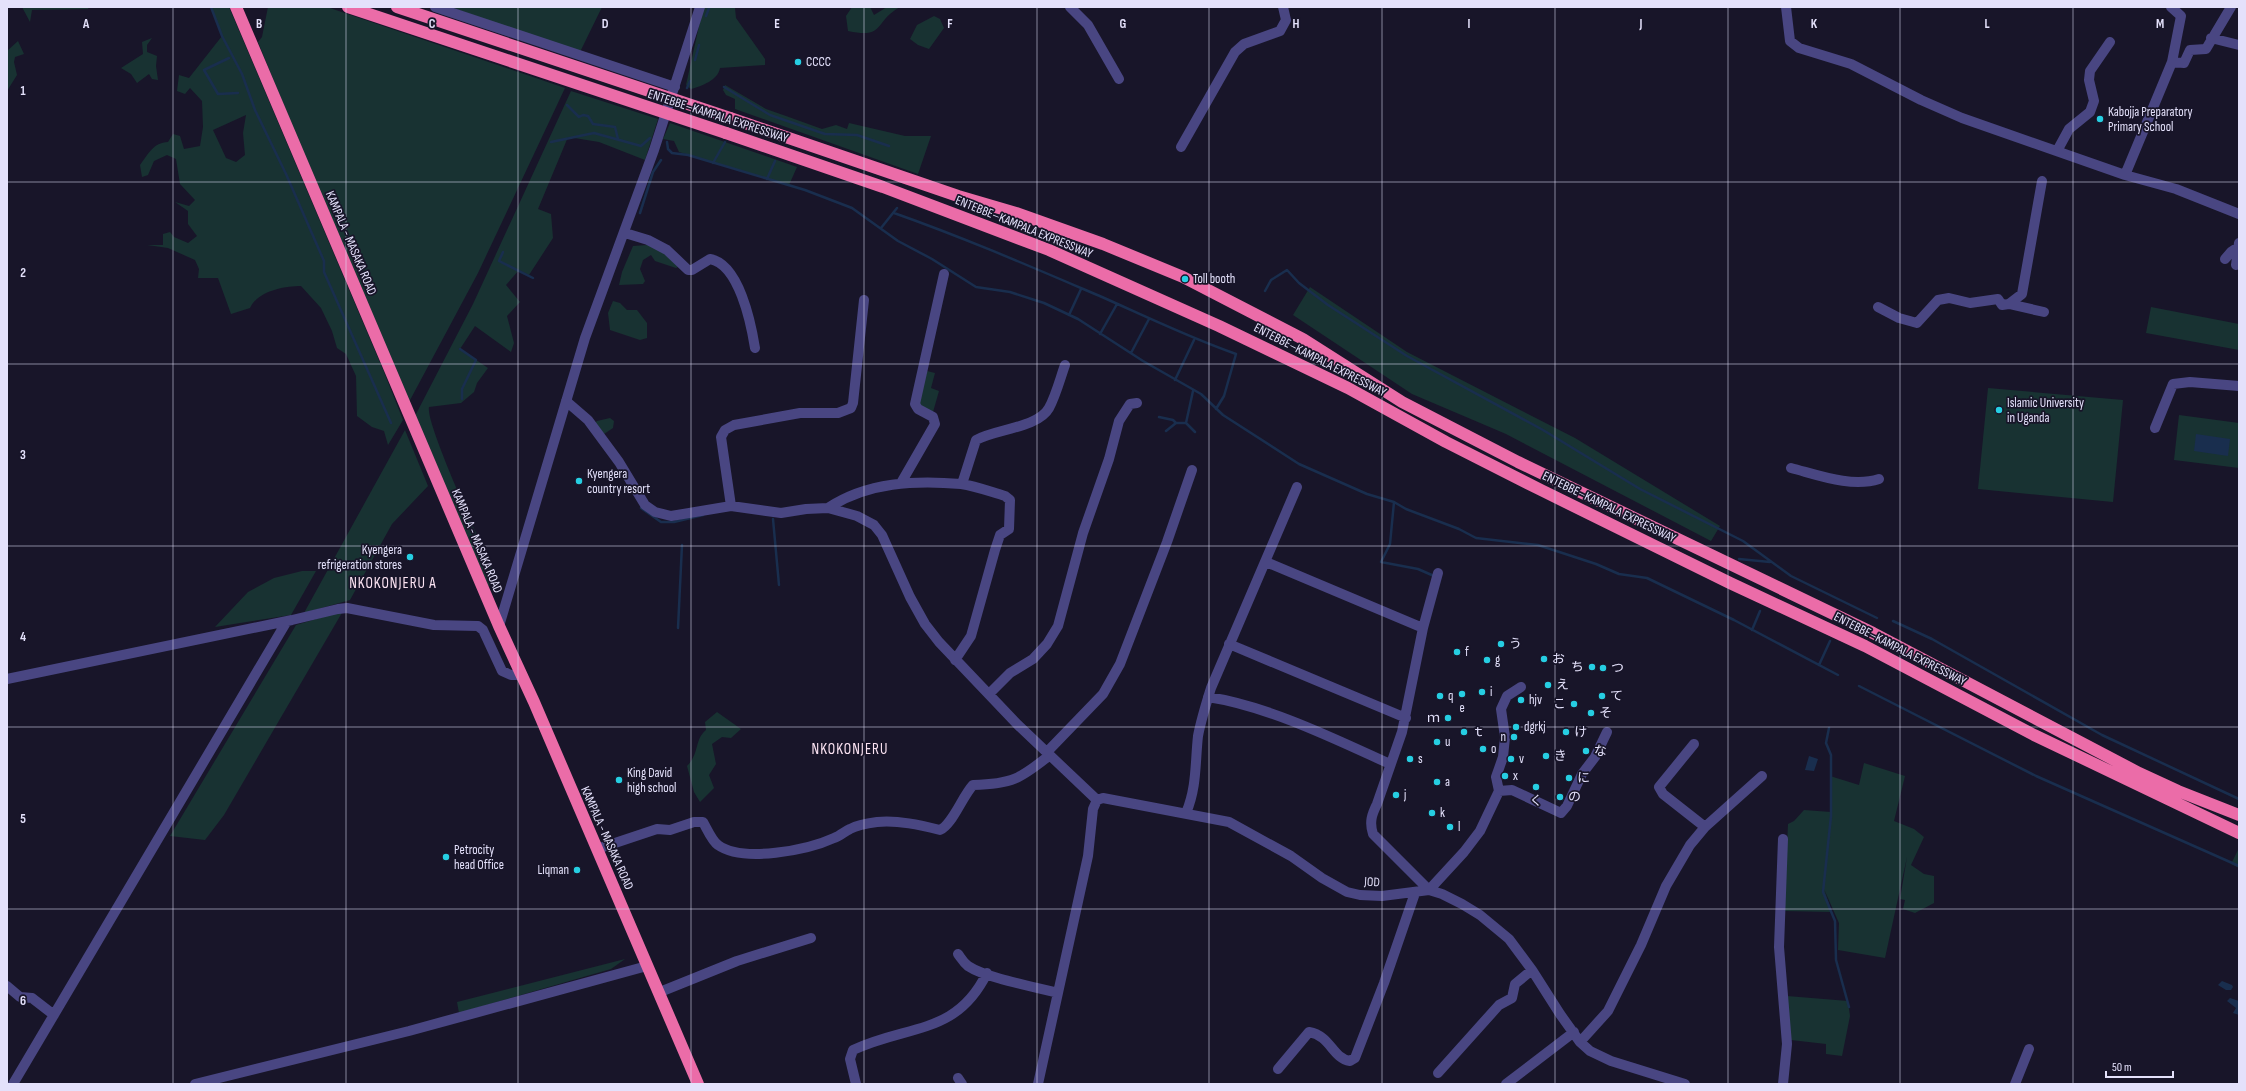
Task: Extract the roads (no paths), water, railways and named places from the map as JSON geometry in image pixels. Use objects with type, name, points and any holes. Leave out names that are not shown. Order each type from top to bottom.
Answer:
[{"type":"highway","name":"KAMPALA - MASAKA ROAD","points":[[236,7],[413,427],[596,845],[647,966],[660,992],[698,1084]]},
{"type":"highway","name":"ENTEBBE–KAMPALA EXPRESSWAY","points":[[348,7],[883,187],[1049,250],[1219,326],[1348,388],[1446,442],[1534,486],[1730,583],[1870,649],[2034,735],[2239,833]]},
{"type":"highway","name":"ENTEBBE–KAMPALA EXPRESSWAY","points":[[397,7],[958,196],[1016,213],[1103,244],[1183,277],[1303,339],[1402,402],[1518,462],[1877,636],[2139,773],[2239,816]]},
{"type":"street","points":[[434,7],[675,87]]},
{"type":"street","points":[[499,626],[594,311],[625,233],[675,87],[700,7]]},
{"type":"street","points":[[1070,7],[1088,25],[1119,79]]},
{"type":"street","points":[[1181,147],[1235,52],[1244,44],[1280,31],[1286,20],[1283,7]]},
{"type":"street","points":[[1786,7],[1790,41],[1794,46],[1851,64],[1921,100],[1962,118],[2124,176],[2176,189],[2239,214]]},
{"type":"street","points":[[2124,176],[2166,81],[2172,62],[2181,16],[2171,7]]},
{"type":"street","points":[[2172,62],[2184,63],[2190,50],[2206,49],[2211,38],[2231,7]]},
{"type":"street","points":[[2211,38],[2239,45]]},
{"type":"street","points":[[2057,151],[2069,129],[2090,112],[2094,101],[2089,80],[2090,72],[2110,42]]},
{"type":"street","points":[[2023,306],[2022,294],[2042,181]]},
{"type":"street","points":[[625,233],[648,240],[667,250],[688,270],[692,270],[710,259],[717,261],[736,281],[752,332],[755,348]]},
{"type":"street","points":[[2225,258],[2238,245]]},
{"type":"street","points":[[2236,265],[2238,245]]},
{"type":"street","points":[[901,483],[935,424],[933,417],[918,409],[915,404],[944,274]]},
{"type":"street","points":[[2009,304],[2022,294]]},
{"type":"street","points":[[1878,307],[1899,318],[1917,323],[1938,300],[1949,298],[1970,303],[1998,299],[2002,305],[2009,304],[2023,306],[2044,312]]},
{"type":"street","points":[[731,506],[721,437],[725,430],[734,425],[800,413],[838,413],[851,408],[853,403],[864,300]]},
{"type":"street","points":[[962,484],[976,440],[984,435],[1032,422],[1043,416],[1048,409],[1065,365]]},
{"type":"street","points":[[2155,428],[2173,384],[2190,382],[2239,386]]},
{"type":"street","points":[[566,401],[588,420],[619,462],[645,505],[655,512],[666,515],[677,515],[731,506],[781,513],[806,509],[828,508],[858,516],[874,525],[882,535],[910,598],[925,624],[955,660],[1048,754],[1097,800],[1093,809],[1088,856],[1038,1084]]},
{"type":"street","points":[[989,694],[1010,673],[1033,659],[1047,644],[1058,626],[1083,532],[1109,459],[1119,421],[1130,404],[1137,403]]},
{"type":"street","points":[[1791,468],[1840,480],[1870,482],[1879,479]]},
{"type":"street","points":[[596,845],[657,829],[670,830],[694,822],[703,822],[717,845],[728,850],[744,853],[778,853],[806,847],[835,838],[851,828],[876,822],[915,823],[940,830],[946,827],[964,794],[973,785],[1013,781],[1048,754],[1103,694],[1120,664],[1167,542],[1192,470]]},
{"type":"street","points":[[828,508],[846,497],[912,481],[962,484],[1005,496],[1010,500],[1009,529],[1000,535],[970,636],[955,660]]},
{"type":"street","points":[[1186,813],[1192,798],[1195,784],[1198,737],[1208,697],[1229,644],[1266,562],[1297,487]]},
{"type":"street","points":[[1266,562],[1424,628]]},
{"type":"street","points":[[1438,573],[1424,628],[1406,718],[1378,804],[1372,814],[1371,828],[1379,840],[1429,890],[1452,898],[1490,923],[1516,946],[1580,1042],[1595,1054],[1611,1062],[1685,1084]]},
{"type":"street","points":[[7,679],[347,608],[434,625],[478,626],[483,630],[502,671],[511,675],[522,675]]},
{"type":"street","points":[[13,1084],[287,621]]},
{"type":"street","points":[[1229,644],[1406,718]]},
{"type":"street","points":[[1429,890],[1473,841],[1485,821],[1499,790],[1496,777],[1503,757],[1505,737],[1501,709],[1507,696],[1521,687]]},
{"type":"street","points":[[1208,697],[1248,706],[1328,737],[1390,764]]},
{"type":"street","points":[[1499,790],[1512,790],[1561,813],[1567,806],[1582,774],[1595,757],[1607,732]]},
{"type":"street","points":[[1694,744],[1658,787],[1663,794],[1705,827]]},
{"type":"street","points":[[1580,1042],[1608,1011],[1641,945],[1666,886],[1690,845],[1705,827],[1762,776]]},
{"type":"street","name":"JOD","points":[[1097,800],[1103,798],[1229,822],[1243,828],[1347,892],[1360,895],[1382,896],[1429,890]]},
{"type":"street","points":[[596,845],[656,824],[663,827],[700,817],[705,819],[719,842],[728,846],[748,850],[780,847]]},
{"type":"street","points":[[1783,839],[1779,947],[1787,1044],[1783,1084]]},
{"type":"street","points":[[1278,1068],[1309,1032],[1320,1034],[1332,1046],[1340,1058],[1350,1061],[1355,1058],[1384,983],[1415,892]]},
{"type":"street","points":[[660,992],[737,961],[811,938]]},
{"type":"street","points":[[958,954],[968,965],[987,973],[1058,993]]},
{"type":"street","points":[[195,1084],[409,1031],[647,966]]},
{"type":"street","points":[[1438,1073],[1499,1005],[1512,998],[1515,984],[1532,970]]},
{"type":"street","points":[[856,1084],[850,1059],[852,1050],[951,1016],[974,997],[987,973]]},
{"type":"street","points":[[7,986],[20,997],[32,998],[54,1015]]},
{"type":"street","points":[[1506,1084],[1574,1032]]},
{"type":"street","points":[[2015,1084],[2029,1049]]},
{"type":"water","points":[[2196,434],[2230,439],[2228,456],[2194,451]]},
{"type":"water","points":[[1809,756],[1818,759],[1814,771],[1805,770]]},
{"type":"water","points":[[2222,981],[2232,985],[2233,987],[2231,990],[2226,990],[2218,985]]},
{"type":"water","points":[[2230,998],[2239,1001],[2239,1015],[2233,1013],[2236,1008],[2227,1001]]},
{"type":"waterway","points":[[211,7],[222,36],[242,74],[255,110],[286,174],[324,261],[324,272],[391,423]]},
{"type":"waterway","points":[[706,16],[709,8]]},
{"type":"waterway","points":[[695,60],[699,45]]},
{"type":"waterway","points":[[229,58],[204,70],[218,94],[238,93]]},
{"type":"waterway","points":[[687,88],[690,81]]},
{"type":"waterway","points":[[724,87],[770,115],[825,134],[857,135],[889,146]]},
{"type":"waterway","points":[[567,105],[579,117],[583,115],[588,116],[593,124],[615,127],[618,139]]},
{"type":"waterway","points":[[551,142],[594,133],[641,146],[650,138]]},
{"type":"waterway","points":[[667,142],[668,149],[672,153],[688,155],[805,190],[852,208],[898,241],[932,259],[976,287],[1010,292],[1044,303],[1078,319],[1143,361],[1201,394],[1223,415],[1299,464],[1367,494],[1394,502],[1406,509],[1459,529],[1476,538],[1538,545],[1596,564],[1619,574],[1647,578],[1734,620],[1838,675]]},
{"type":"waterway","points":[[713,163],[725,142]]},
{"type":"waterway","points":[[640,213],[653,172],[661,160]]},
{"type":"waterway","points":[[767,179],[775,161]]},
{"type":"waterway","points":[[881,228],[897,208]]},
{"type":"waterway","points":[[894,213],[999,254],[1185,334],[1236,354],[1224,396],[1216,409]]},
{"type":"waterway","points":[[503,252],[499,261],[533,278]]},
{"type":"waterway","points":[[1265,291],[1271,280],[1287,270],[1299,283],[1328,305],[1407,356],[1543,430],[1640,489],[1743,541],[1791,576],[1877,618]]},
{"type":"waterway","points":[[1069,315],[1081,289]]},
{"type":"waterway","points":[[1100,334],[1117,304]]},
{"type":"waterway","points":[[1131,353],[1149,319]]},
{"type":"waterway","points":[[1175,380],[1194,340]]},
{"type":"waterway","points":[[460,349],[476,360],[462,389],[462,399]]},
{"type":"waterway","points":[[1159,417],[1173,420],[1176,423],[1186,423],[1193,391]]},
{"type":"waterway","points":[[1166,431],[1176,423]]},
{"type":"waterway","points":[[1186,423],[1195,432]]},
{"type":"waterway","points":[[1394,502],[1390,544],[1381,562],[1418,569],[1434,576]]},
{"type":"waterway","points":[[641,508],[661,522],[674,522],[703,515]]},
{"type":"waterway","points":[[773,519],[779,585]]},
{"type":"waterway","points":[[678,628],[682,545]]},
{"type":"waterway","points":[[1739,559],[1770,562]]},
{"type":"waterway","points":[[1752,630],[1760,611]]},
{"type":"waterway","points":[[1893,621],[1932,639],[2102,735],[2239,799]]},
{"type":"waterway","points":[[1819,665],[1830,641]]},
{"type":"waterway","points":[[1859,686],[2036,776],[2239,866]]},
{"type":"waterway","points":[[1829,728],[1826,743],[1831,755],[1831,816],[1823,892],[1835,921],[1836,960],[1849,1007]]},
{"type":"place","name":"CCCC","points":[[798,62]]},
{"type":"place","name":"Kabojja Preparatory Primary School","points":[[2100,119]]},
{"type":"place","name":"Toll booth","points":[[1185,279]]},
{"type":"place","name":"Islamic University in Uganda","points":[[1999,410]]},
{"type":"place","name":"Kyengera country resort","points":[[579,481]]},
{"type":"place","name":"Kyengera refrigeration stores","points":[[410,557]]},
{"type":"place","name":"う","points":[[1501,644]]},
{"type":"place","name":"f","points":[[1457,652]]},
{"type":"place","name":"お","points":[[1544,659]]},
{"type":"place","name":"g","points":[[1487,660]]},
{"type":"place","name":"ち","points":[[1592,667]]},
{"type":"place","name":"つ","points":[[1603,668]]},
{"type":"place","name":"え","points":[[1548,685]]},
{"type":"place","name":"i","points":[[1482,692]]},
{"type":"place","name":"e","points":[[1462,694]]},
{"type":"place","name":"q","points":[[1440,696]]},
{"type":"place","name":"て","points":[[1602,696]]},
{"type":"place","name":"hjv","points":[[1521,700]]},
{"type":"place","name":"こ","points":[[1574,704]]},
{"type":"place","name":"そ","points":[[1591,713]]},
{"type":"place","name":"ｍ","points":[[1448,718]]},
{"type":"place","name":"dgrkj","points":[[1516,727]]},
{"type":"place","name":"ｔ","points":[[1464,732]]},
{"type":"place","name":"け","points":[[1566,732]]},
{"type":"place","name":"n","points":[[1514,737]]},
{"type":"place","name":"u","points":[[1437,742]]},
{"type":"place","name":"o","points":[[1483,749]]},
{"type":"place","name":"な","points":[[1586,751]]},
{"type":"place","name":"き","points":[[1546,756]]},
{"type":"place","name":"s","points":[[1410,759]]},
{"type":"place","name":"v","points":[[1511,759]]},
{"type":"place","name":"x","points":[[1505,776]]},
{"type":"place","name":"に","points":[[1569,778]]},
{"type":"place","name":"King David high school","points":[[619,780]]},
{"type":"place","name":"a","points":[[1437,782]]},
{"type":"place","name":"く","points":[[1536,787]]},
{"type":"place","name":"j","points":[[1396,795]]},
{"type":"place","name":"の","points":[[1560,797]]},
{"type":"place","name":"k","points":[[1432,813]]},
{"type":"place","name":"l","points":[[1450,827]]},
{"type":"place","name":"Petrocity head Office","points":[[446,857]]},
{"type":"place","name":"Liqman","points":[[577,870]]},
{"type":"district","name":"NKOKONJERU A","points":[[393,583]]},
{"type":"district","name":"NKOKONJERU","points":[[850,749]]}]
